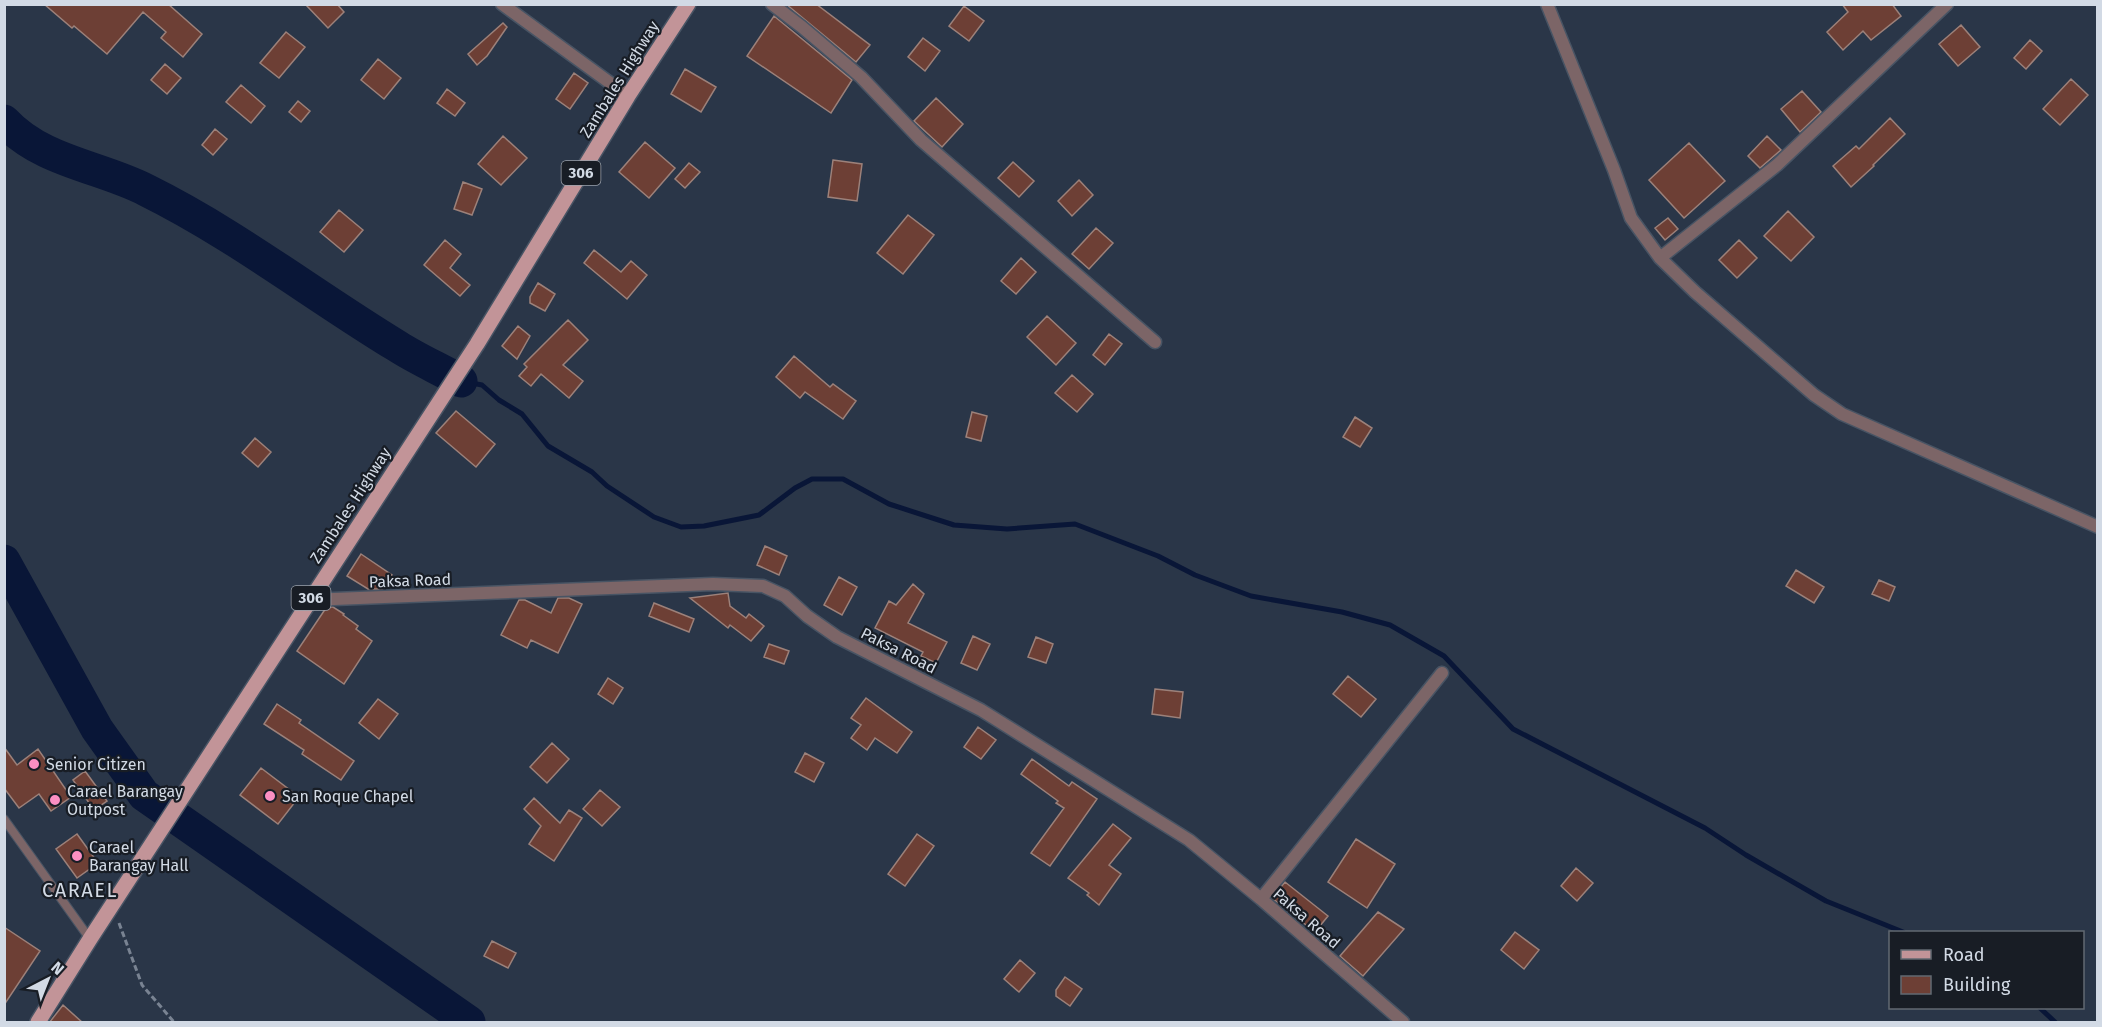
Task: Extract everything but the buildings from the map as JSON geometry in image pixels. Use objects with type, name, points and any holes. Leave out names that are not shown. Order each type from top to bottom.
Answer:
[{"type":"main road","name":"Zambales Highway","points":[[38,1023],[112,904],[477,344],[628,96],[688,4]]},
{"type":"street","points":[[502,4],[628,96]]},
{"type":"street","points":[[772,4],[861,77],[921,140],[1155,342]]},
{"type":"street","points":[[1547,4],[1631,218],[1660,258],[1695,292],[1805,387],[1842,414],[2097,527]]},
{"type":"street","points":[[1660,258],[1777,165],[1947,4]]},
{"type":"street","name":"Paksa Road","points":[[309,600],[713,584],[763,586],[785,596],[807,616],[837,637],[981,710],[1189,840],[1261,899],[1402,1023]]},
{"type":"street","points":[[1261,899],[1442,673]]},
{"type":"lane","points":[[4,819],[90,939]]},
{"type":"path","points":[[112,904],[142,985],[174,1023]]},
{"type":"waterway","points":[[4,121],[19,135],[53,155],[128,182],[179,207],[242,245],[405,351],[461,381]]},
{"type":"waterway","points":[[461,381],[482,385],[499,400],[522,414],[548,446],[592,472],[607,486],[654,517],[681,527],[704,526],[759,515],[795,488],[812,479],[843,479],[889,504],[954,525],[1007,529],[1075,524],[1158,556],[1195,575],[1251,596],[1342,612],[1390,625],[1444,656],[1513,729],[1705,828],[1746,855],[1826,901],[1901,931]]},
{"type":"waterway","points":[[4,561],[97,729],[144,795],[469,1022]]},
{"type":"waterway","points":[[2041,1009],[2055,1022]]},
{"type":"place","name":"Senior Citizen","points":[[34,764]]},
{"type":"place","name":"San Roque Chapel","points":[[270,796]]},
{"type":"place","name":"Carael Barangay Outpost","points":[[55,800]]},
{"type":"place","name":"Carael Barangay Hall","points":[[77,856]]},
{"type":"district","name":"CARAEL","points":[[80,890]]}]
